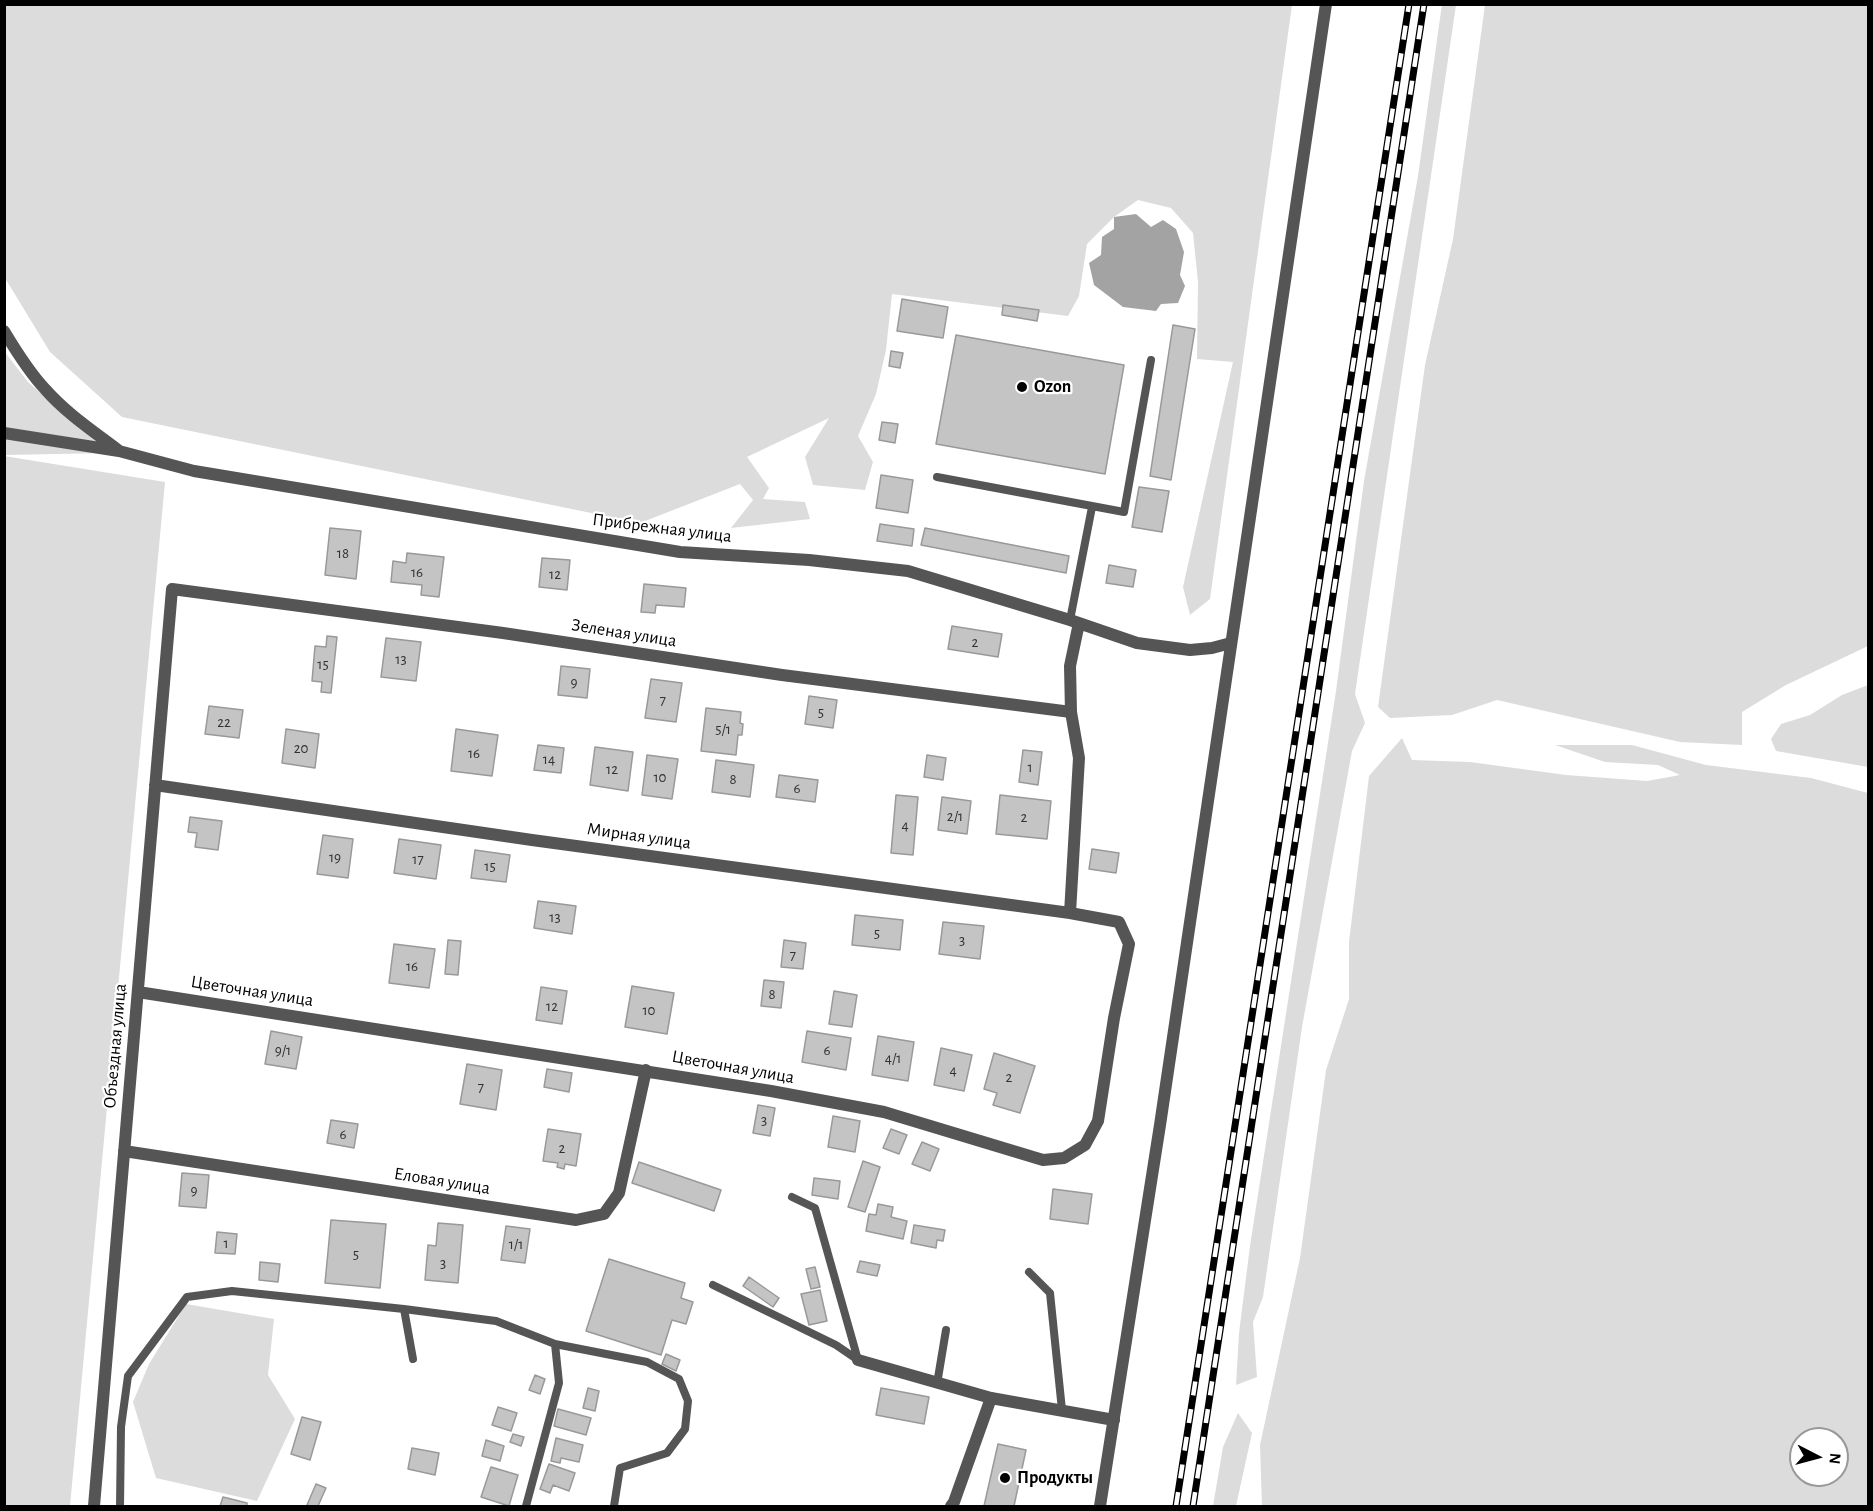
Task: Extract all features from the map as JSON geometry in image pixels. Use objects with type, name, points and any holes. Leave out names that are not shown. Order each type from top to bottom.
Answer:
[{"type":"street","points":[[1100,1506],[1162,1114],[1326,4]]},
{"type":"street","points":[[4,331],[45,390],[77,419],[119,451]]},
{"type":"street","name":"Прибрежная улица","points":[[4,433],[119,451],[194,471],[680,552],[810,560],[908,571],[1074,621],[1137,643],[1190,650],[1231,643]]},
{"type":"street","name":"Зеленая улица","points":[[172,589],[502,633],[782,675],[1071,712]]},
{"type":"street","name":"Объездная улица","points":[[94,1506],[172,589]]},
{"type":"street","points":[[1070,913],[1079,758],[1071,712],[1070,666],[1074,621]]},
{"type":"street","name":"Мирная улица","points":[[155,785],[532,840],[1070,913],[1119,922]]},
{"type":"street","name":"Цветочная улица","points":[[138,992],[646,1070],[884,1112],[1043,1160],[1064,1158],[1084,1145],[1098,1121],[1129,944],[1119,922]]},
{"type":"street","name":"Еловая улица","points":[[124,1151],[576,1220],[604,1214],[618,1193],[646,1070]]},
{"type":"street","points":[[858,1360],[991,1398],[1114,1420]]},
{"type":"street","points":[[951,1506],[991,1398]]},
{"type":"lane","points":[[937,477],[1124,512],[1151,360]]},
{"type":"lane","points":[[1074,621],[1092,507]]},
{"type":"lane","points":[[792,1197],[815,1208],[858,1360]]},
{"type":"lane","points":[[1029,1272],[1050,1293],[1062,1410]]},
{"type":"lane","points":[[713,1285],[836,1346],[858,1360]]},
{"type":"lane","points":[[120,1506],[120,1427],[128,1376],[187,1297],[232,1291],[496,1321],[555,1344],[647,1362],[679,1379],[688,1401],[685,1429],[667,1453],[620,1468],[614,1506]]},
{"type":"lane","points":[[404,1309],[414,1359]]},
{"type":"lane","points":[[937,1384],[946,1330]]},
{"type":"lane","points":[[526,1506],[559,1383],[555,1344]]},
{"type":"shaded area","points":[[1442,4],[1456,5],[1355,694],[1365,723],[1352,751],[1302,1027],[1263,1297],[1253,1322],[1257,1377],[1236,1385],[1239,1333],[1250,1246],[1336,691],[1364,481],[1418,176]]},
{"type":"shaded area","points":[[5,5],[1292,5],[1210,599],[1190,615],[1183,587],[1233,362],[1197,359],[1198,282],[1193,233],[1171,208],[1138,200],[1114,217],[1087,244],[1079,296],[1068,316],[892,294],[886,350],[876,394],[858,436],[873,462],[865,490],[813,485],[805,457],[829,418],[747,457],[769,488],[763,499],[805,502],[810,519],[731,528],[753,500],[740,484],[640,523],[122,417],[50,352],[5,278]]},
{"type":"shaded area","points":[[1485,5],[1868,5],[1868,646],[1786,685],[1742,712],[1742,745],[1680,742],[1497,700],[1452,715],[1390,718],[1378,707],[1425,365],[1453,239]]},
{"type":"shaded area","points":[[1136,214],[1151,227],[1163,220],[1176,229],[1184,252],[1180,275],[1185,286],[1178,303],[1161,304],[1156,311],[1123,307],[1094,285],[1089,263],[1101,255],[1102,237],[1114,229],[1114,217]]},
{"type":"shaded area","points":[[4,351],[28,382],[109,453],[5,455]]},
{"type":"shaded area","points":[[4,456],[165,482],[70,1506],[5,1506]]},
{"type":"shaded area","points":[[1868,685],[1868,767],[1776,751],[1771,739],[1781,724],[1810,715],[1842,695]]},
{"type":"shaded area","points":[[1402,738],[1412,760],[1470,762],[1566,775],[1647,781],[1680,775],[1658,765],[1605,762],[1555,745],[1632,745],[1706,765],[1811,778],[1868,793],[1868,1506],[1262,1506],[1260,1445],[1300,1258],[1326,1070],[1349,999],[1349,942],[1369,776]]},
{"type":"shaded area","points":[[186,1304],[274,1319],[268,1375],[295,1419],[257,1501],[156,1478],[133,1402],[149,1364]]},
{"type":"shaded area","points":[[1238,1413],[1252,1433],[1236,1506],[1213,1506],[1223,1447]]},
{"type":"building","points":[[902,299],[948,307],[943,338],[897,331]]},
{"type":"building","points":[[1003,305],[1039,310],[1037,321],[1002,315]]},
{"type":"building","points":[[1173,325],[1195,329],[1171,480],[1150,476]]},
{"type":"building","points":[[956,335],[1124,365],[1105,474],[936,444]]},
{"type":"building","points":[[891,351],[903,353],[900,368],[889,366]]},
{"type":"building","points":[[882,422],[898,424],[895,443],[879,440]]},
{"type":"building","points":[[881,475],[913,480],[908,513],[876,508]]},
{"type":"building","points":[[1139,487],[1169,491],[1162,532],[1132,527]]},
{"type":"building","points":[[880,524],[914,529],[912,546],[877,541]]},
{"type":"building","points":[[330,528],[361,531],[356,579],[325,575]]},
{"type":"building","points":[[925,528],[1069,556],[1066,573],[921,545]]},
{"type":"building","points":[[407,553],[444,557],[439,597],[421,595],[422,585],[391,582],[393,561],[406,563]]},
{"type":"building","points":[[542,558],[570,560],[567,590],[539,587]]},
{"type":"building","points":[[1109,565],[1136,570],[1133,587],[1106,583]]},
{"type":"building","points":[[644,584],[686,588],[684,607],[656,605],[655,613],[641,612]]},
{"type":"building","points":[[952,626],[1002,634],[998,657],[948,649]]},
{"type":"building","points":[[327,636],[337,637],[331,693],[321,692],[322,682],[312,681],[315,646],[326,647]]},
{"type":"building","points":[[386,638],[421,642],[416,681],[381,677]]},
{"type":"building","points":[[561,666],[590,669],[587,698],[558,695]]},
{"type":"building","points":[[651,679],[682,683],[676,722],[645,718]]},
{"type":"building","points":[[809,696],[837,700],[833,728],[805,724]]},
{"type":"building","points":[[209,706],[243,710],[239,738],[205,734]]},
{"type":"building","points":[[706,708],[741,712],[742,735],[738,735],[736,755],[701,751]]},
{"type":"building","points":[[286,729],[319,734],[315,768],[282,763]]},
{"type":"building","points":[[456,729],[498,735],[492,776],[451,771]]},
{"type":"building","points":[[538,745],[564,748],[561,773],[534,770]]},
{"type":"building","points":[[595,747],[633,752],[628,791],[590,785]]},
{"type":"building","points":[[1023,750],[1042,752],[1038,785],[1019,782]]},
{"type":"building","points":[[647,755],[678,759],[672,799],[642,795]]},
{"type":"building","points":[[927,755],[946,758],[943,780],[924,777]]},
{"type":"building","points":[[716,760],[754,765],[750,797],[712,792]]},
{"type":"building","points":[[779,775],[818,780],[815,802],[776,797]]},
{"type":"building","points":[[896,795],[918,797],[913,855],[891,853]]},
{"type":"building","points":[[1000,795],[1051,801],[1047,839],[996,834]]},
{"type":"building","points":[[942,797],[971,801],[967,834],[938,830]]},
{"type":"building","points":[[190,817],[222,821],[218,850],[195,847],[197,833],[188,832]]},
{"type":"building","points":[[323,835],[353,839],[348,878],[317,874]]},
{"type":"building","points":[[399,839],[441,845],[436,879],[394,873]]},
{"type":"building","points":[[1092,849],[1119,853],[1116,873],[1089,869]]},
{"type":"building","points":[[475,850],[510,855],[506,882],[471,878]]},
{"type":"building","points":[[538,901],[576,906],[572,934],[534,928]]},
{"type":"building","points":[[855,915],[903,920],[900,950],[852,945]]},
{"type":"building","points":[[943,922],[984,926],[980,959],[939,954]]},
{"type":"building","points":[[448,940],[461,941],[458,975],[445,974]]},
{"type":"building","points":[[784,940],[806,943],[803,969],[781,967]]},
{"type":"building","points":[[394,944],[435,949],[429,988],[389,983]]},
{"type":"building","points":[[764,980],[784,982],[781,1008],[761,1006]]},
{"type":"building","points":[[632,986],[674,993],[667,1034],[625,1027]]},
{"type":"building","points":[[541,987],[567,991],[562,1024],[536,1020]]},
{"type":"building","points":[[834,991],[857,995],[852,1027],[829,1024]]},
{"type":"building","points":[[271,1031],[302,1037],[296,1069],[265,1064]]},
{"type":"building","points":[[807,1031],[851,1038],[846,1070],[802,1062]]},
{"type":"building","points":[[878,1036],[914,1042],[908,1081],[872,1075]]},
{"type":"building","points":[[941,1048],[972,1055],[964,1091],[934,1085]]},
{"type":"building","points":[[994,1053],[1035,1066],[1020,1113],[993,1105],[997,1093],[984,1089]]},
{"type":"building","points":[[467,1064],[502,1070],[496,1110],[460,1104]]},
{"type":"building","points":[[547,1069],[572,1073],[569,1092],[544,1087]]},
{"type":"building","points":[[758,1105],[775,1108],[770,1136],[753,1133]]},
{"type":"building","points":[[833,1116],[860,1121],[855,1152],[828,1147]]},
{"type":"building","points":[[331,1120],[358,1124],[354,1148],[327,1143]]},
{"type":"building","points":[[548,1129],[581,1134],[576,1166],[565,1164],[564,1169],[557,1167],[558,1163],[543,1161]]},
{"type":"building","points":[[891,1129],[907,1135],[899,1154],[883,1148]]},
{"type":"building","points":[[922,1142],[939,1149],[930,1171],[912,1164]]},
{"type":"building","points":[[863,1161],[880,1167],[865,1212],[848,1207]]},
{"type":"building","points":[[639,1162],[721,1190],[714,1211],[632,1183]]},
{"type":"building","points":[[182,1173],[209,1175],[206,1208],[179,1206]]},
{"type":"building","points":[[814,1178],[840,1181],[838,1199],[812,1195]]},
{"type":"building","points":[[1053,1189],[1092,1194],[1088,1224],[1050,1219]]},
{"type":"building","points":[[878,1204],[893,1207],[891,1217],[907,1221],[903,1239],[866,1231],[869,1214],[876,1215]]},
{"type":"building","points":[[331,1220],[386,1224],[380,1288],[325,1283]]},
{"type":"building","points":[[438,1223],[463,1225],[458,1283],[425,1280],[428,1245],[436,1246]]},
{"type":"building","points":[[914,1225],[945,1230],[943,1241],[937,1240],[936,1248],[911,1243]]},
{"type":"building","points":[[506,1226],[530,1229],[525,1263],[501,1260]]},
{"type":"building","points":[[217,1232],[237,1234],[235,1254],[215,1253]]},
{"type":"building","points":[[609,1259],[685,1283],[681,1298],[693,1302],[686,1324],[672,1320],[661,1355],[586,1331]]},
{"type":"building","points":[[860,1261],[880,1265],[877,1276],[857,1272]]},
{"type":"building","points":[[260,1262],[280,1264],[278,1282],[259,1280]]},
{"type":"building","points":[[815,1267],[820,1287],[811,1289],[806,1269]]},
{"type":"building","points":[[749,1277],[779,1298],[773,1307],[743,1286]]},
{"type":"building","points":[[820,1290],[827,1321],[809,1325],[801,1294]]},
{"type":"building","points":[[666,1354],[680,1360],[676,1371],[662,1364]]},
{"type":"building","points":[[535,1375],[545,1379],[540,1394],[529,1390]]},
{"type":"building","points":[[588,1388],[599,1391],[595,1411],[583,1408]]},
{"type":"building","points":[[881,1388],[929,1397],[924,1424],[876,1415]]},
{"type":"building","points":[[498,1407],[517,1413],[511,1431],[492,1425]]},
{"type":"building","points":[[558,1409],[591,1418],[586,1435],[554,1426]]},
{"type":"building","points":[[302,1417],[321,1422],[310,1460],[291,1454]]},
{"type":"building","points":[[513,1434],[524,1437],[521,1446],[510,1442]]},
{"type":"building","points":[[556,1438],[583,1445],[579,1462],[561,1458],[560,1463],[551,1461]]},
{"type":"building","points":[[486,1440],[504,1446],[500,1461],[482,1456]]},
{"type":"building","name":"Продукты","points":[[998,1444],[1026,1450],[1014,1506],[984,1506]]},
{"type":"building","points":[[412,1448],[439,1453],[435,1475],[408,1469]]},
{"type":"building","points":[[549,1464],[575,1473],[569,1491],[553,1485],[550,1493],[540,1489]]},
{"type":"building","points":[[491,1467],[518,1475],[509,1506],[481,1497]]},
{"type":"building","points":[[316,1484],[326,1488],[318,1506],[307,1505]]},
{"type":"building","points":[[223,1497],[247,1503],[247,1506],[220,1506]]},
{"type":"railway","points":[[1176,1506],[1409,4]]},
{"type":"railway","points":[[1193,1506],[1424,4]]},
{"type":"place","name":"Ozon","points":[[1022,387]]},
{"type":"place","name":"Продукты","points":[[1005,1478]]}]
